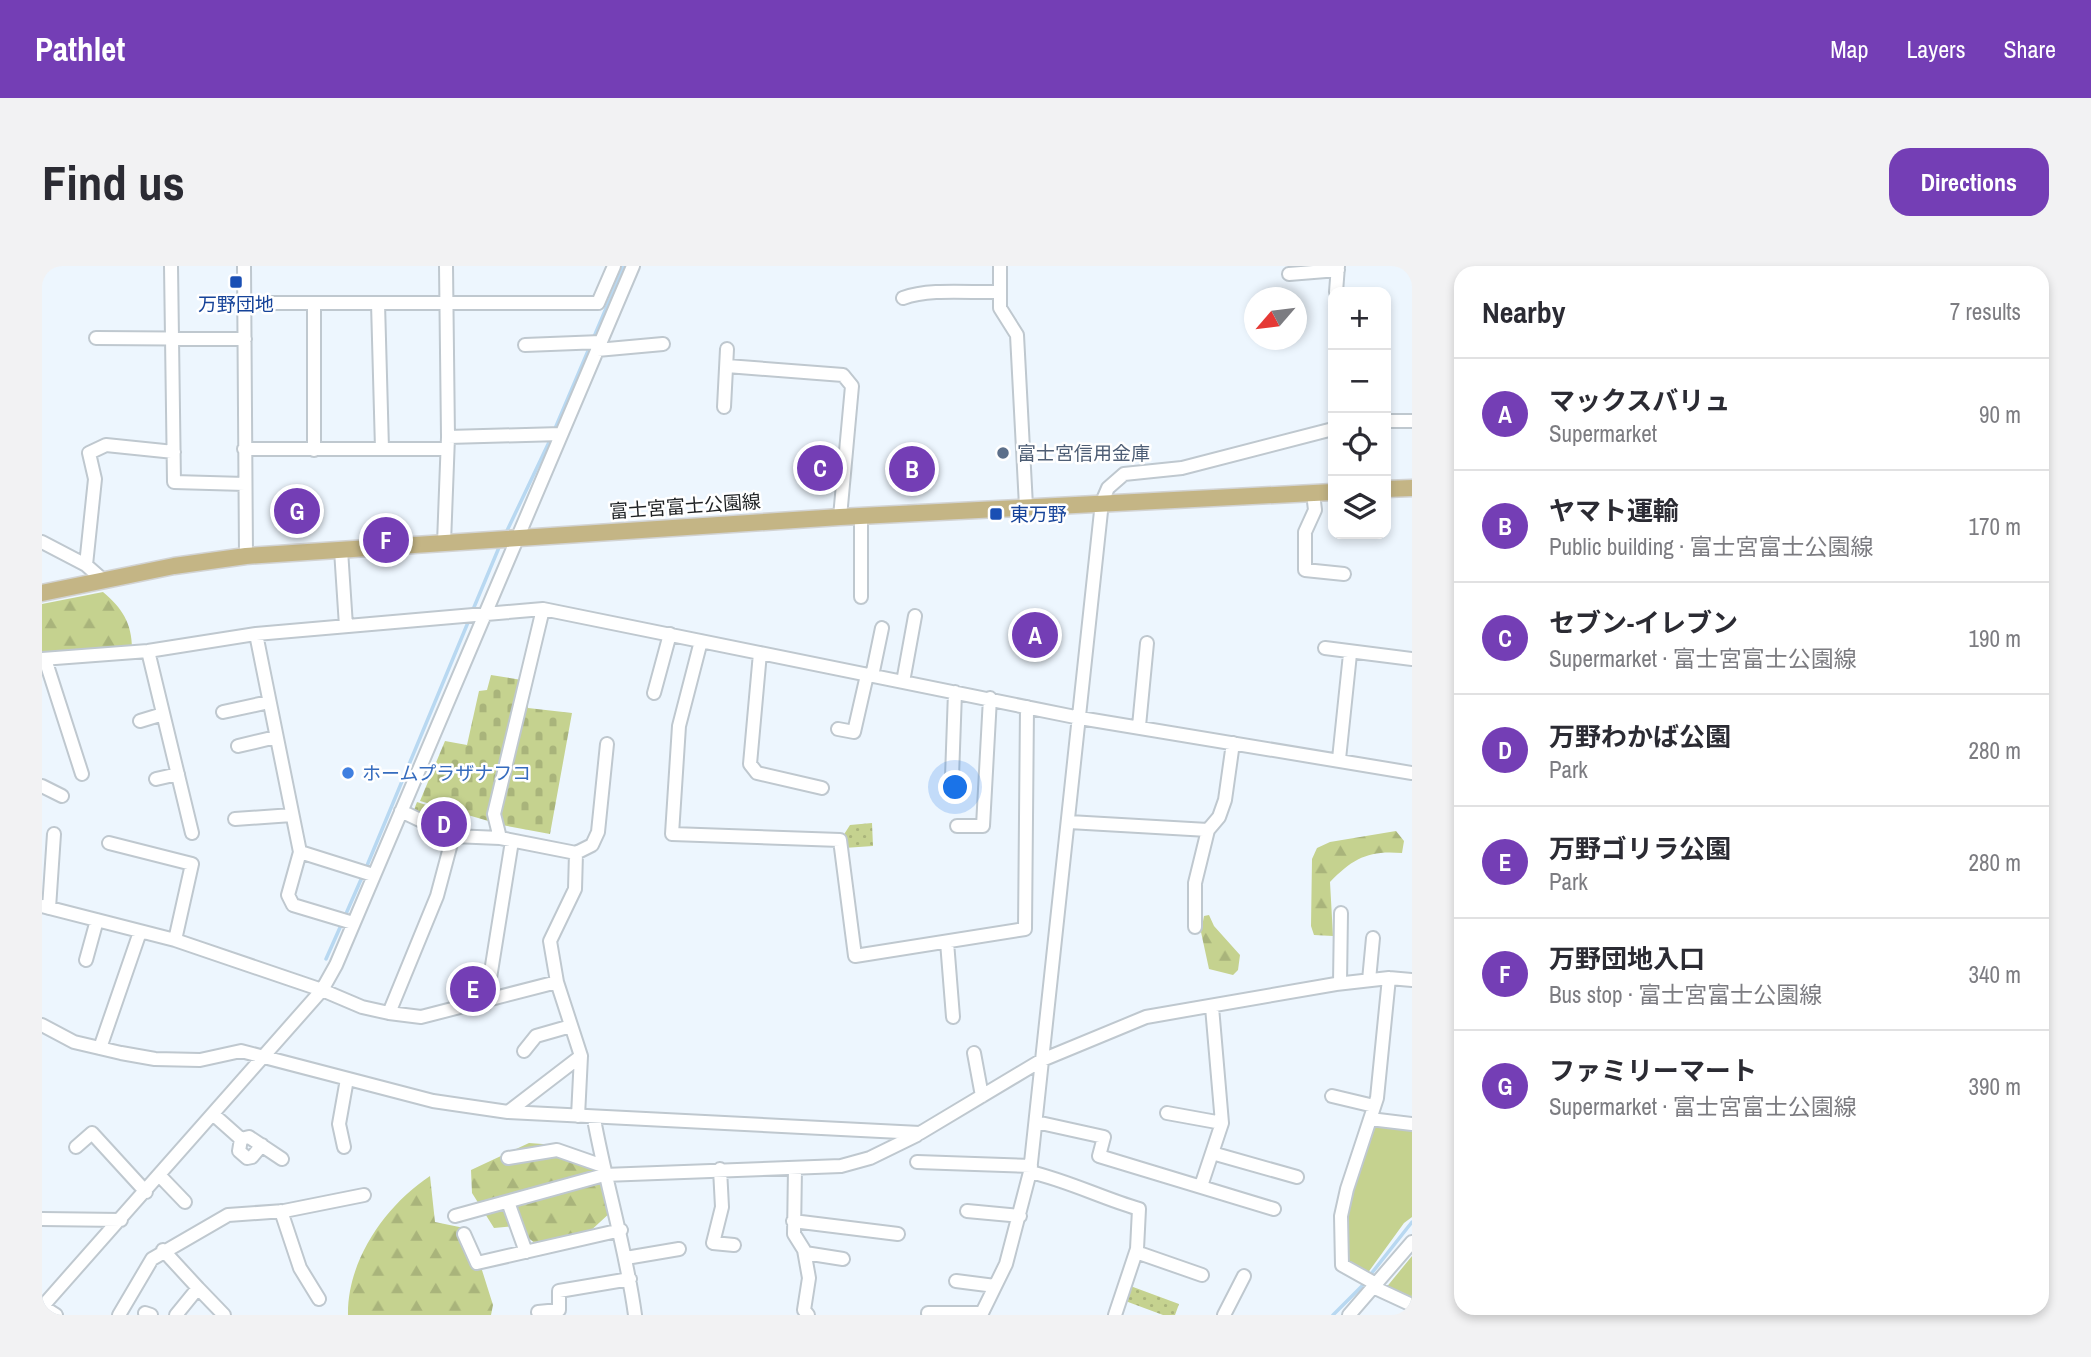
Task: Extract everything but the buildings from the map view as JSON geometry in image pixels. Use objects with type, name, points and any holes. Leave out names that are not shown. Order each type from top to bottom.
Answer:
[{"type":"main road","points":[[1391,489],[1412,488]]},
{"type":"main road","name":"富士宮富士公園線","points":[[42,593],[174,566],[246,556],[1026,506],[1328,492]]},
{"type":"street","points":[[171,266],[174,482],[244,484]]},
{"type":"street","points":[[244,266],[246,556]]},
{"type":"street","points":[[444,543],[448,443],[446,266]]},
{"type":"street","points":[[244,303],[598,303],[614,266]]},
{"type":"street","points":[[56,1315],[42,1306],[146,1192],[214,1115],[261,1056],[322,990],[346,921],[401,811],[488,613],[515,538],[633,266]]},
{"type":"street","points":[[1000,266],[1000,308],[1017,335],[1026,506]]},
{"type":"street","points":[[1289,274],[1338,268],[1336,287]]},
{"type":"street","points":[[903,298],[921,292],[944,295],[1000,292]]},
{"type":"street","points":[[314,303],[314,450]]},
{"type":"street","points":[[378,303],[382,449]]},
{"type":"street","points":[[96,338],[244,339]]},
{"type":"street","points":[[525,345],[586,340],[599,346],[663,344]]},
{"type":"street","points":[[724,407],[727,349]]},
{"type":"street","points":[[727,366],[843,375],[852,387],[840,517]]},
{"type":"street","points":[[1391,421],[1412,421]]},
{"type":"street","points":[[928,1313],[982,1314],[1020,1216],[1036,1122],[1102,502],[1108,488],[1124,474],[1182,468],[1328,430]]},
{"type":"street","points":[[244,449],[382,449],[561,435]]},
{"type":"street","points":[[86,565],[95,478],[89,453],[106,445],[174,452]]},
{"type":"street","points":[[1313,493],[1315,510],[1305,532],[1305,570],[1344,574]]},
{"type":"street","points":[[860,597],[861,516]]},
{"type":"street","points":[[42,542],[86,565],[103,580]]},
{"type":"street","points":[[341,550],[346,626]]},
{"type":"street","points":[[486,1003],[506,839],[494,814],[543,609]]},
{"type":"street","points":[[82,774],[44,659],[148,651],[256,634],[543,609],[1080,718],[1412,773]]},
{"type":"street","points":[[903,682],[915,617]]},
{"type":"street","points":[[838,729],[853,732],[882,628]]},
{"type":"street","points":[[256,634],[300,852],[288,895],[293,905],[346,921]]},
{"type":"street","points":[[653,693],[670,634]]},
{"type":"street","points":[[701,641],[679,726],[673,834],[840,840],[855,956],[1025,929],[1027,707]]},
{"type":"street","points":[[1139,726],[1147,643]]},
{"type":"street","points":[[1325,648],[1350,654],[1412,659]]},
{"type":"street","points":[[148,651],[192,833]]},
{"type":"street","points":[[760,653],[750,764],[757,774],[822,788]]},
{"type":"street","points":[[1339,759],[1350,654]]},
{"type":"street","points":[[952,777],[955,692]]},
{"type":"street","points":[[957,826],[984,826],[990,698]]},
{"type":"street","points":[[223,712],[269,702]]},
{"type":"street","points":[[140,721],[163,714]]},
{"type":"street","points":[[238,746],[276,737]]},
{"type":"street","points":[[1195,927],[1195,883],[1208,830],[1219,817],[1225,800],[1233,743]]},
{"type":"street","points":[[401,811],[453,836],[506,839],[576,853],[592,845],[598,832],[607,744]]},
{"type":"street","points":[[156,779],[178,774]]},
{"type":"street","points":[[42,786],[62,796]]},
{"type":"street","points":[[235,819],[292,815]]},
{"type":"street","points":[[1069,822],[1208,830]]},
{"type":"street","points":[[54,834],[46,907],[175,940],[322,990],[362,1007],[421,1017],[486,1003],[557,982]]},
{"type":"street","points":[[389,1013],[437,896],[453,836]]},
{"type":"street","points":[[109,844],[192,864],[175,940]]},
{"type":"street","points":[[300,852],[368,873]]},
{"type":"street","points":[[576,853],[575,889],[550,941],[557,982],[581,1056],[578,1116]]},
{"type":"street","points":[[1340,984],[1341,914]]},
{"type":"street","points":[[86,960],[97,920]]},
{"type":"street","points":[[100,1048],[140,932]]},
{"type":"street","points":[[1369,980],[1373,938]]},
{"type":"street","points":[[947,942],[953,1017]]},
{"type":"street","points":[[1389,978],[1372,1112],[1341,1216],[1342,1265],[1412,1307],[1410,1315]]},
{"type":"street","points":[[455,1216],[509,1202],[604,1171],[841,1166],[870,1158],[920,1133],[1042,1060],[1146,1017],[1340,984],[1389,978],[1412,980]]},
{"type":"street","points":[[1201,1186],[1222,1123],[1212,1007]]},
{"type":"street","points":[[42,1025],[74,1042],[155,1059],[200,1060],[241,1051],[433,1101],[508,1112],[594,1119],[920,1133]]},
{"type":"street","points":[[524,1051],[536,1036],[571,1026]]},
{"type":"street","points":[[974,1053],[982,1096]]},
{"type":"street","points":[[508,1112],[581,1056]]},
{"type":"street","points":[[344,1147],[339,1124],[347,1079]]},
{"type":"street","points":[[1332,1096],[1412,1124]]},
{"type":"street","points":[[1167,1113],[1222,1123]]},
{"type":"street","points":[[214,1115],[241,1139]]},
{"type":"street","points":[[594,1119],[604,1171],[621,1230],[635,1315]]},
{"type":"street","points":[[1036,1122],[1104,1137],[1099,1156],[1274,1209]]},
{"type":"street","points":[[76,1147],[92,1133],[146,1192]]},
{"type":"street","points":[[241,1139],[249,1137],[282,1158]]},
{"type":"street","points":[[241,1139],[239,1151],[247,1158],[253,1157],[262,1145]]},
{"type":"street","points":[[508,1158],[557,1150],[604,1171]]},
{"type":"street","points":[[1212,1153],[1297,1177]]},
{"type":"street","points":[[917,1162],[1030,1169],[1059,1178],[1082,1191],[1139,1209],[1136,1252],[1115,1315]]},
{"type":"street","points":[[795,1168],[794,1234],[805,1253],[809,1278],[804,1310],[808,1315]]},
{"type":"street","points":[[720,1170],[722,1207],[713,1243],[734,1245]]},
{"type":"street","points":[[160,1176],[185,1202]]},
{"type":"street","points":[[119,1315],[152,1259],[163,1250],[228,1215],[281,1211],[364,1195]]},
{"type":"street","points":[[509,1202],[526,1252]]},
{"type":"street","points":[[281,1211],[300,1268],[319,1299]]},
{"type":"street","points":[[967,1211],[1020,1216]]},
{"type":"street","points":[[42,1219],[121,1220]]},
{"type":"street","points":[[793,1221],[898,1234]]},
{"type":"street","points":[[464,1234],[477,1263],[621,1230]]},
{"type":"street","points":[[1349,1315],[1412,1242]]},
{"type":"street","points":[[626,1258],[678,1249]]},
{"type":"street","points":[[163,1250],[225,1315]]},
{"type":"street","points":[[1136,1252],[1202,1275]]},
{"type":"street","points":[[805,1253],[843,1259]]},
{"type":"street","points":[[1224,1315],[1244,1276]]},
{"type":"street","points":[[538,1312],[559,1310],[559,1291],[630,1279]]},
{"type":"street","points":[[956,1281],[995,1286]]},
{"type":"street","points":[[176,1315],[198,1288]]},
{"type":"green space","points":[[103,592],[125,617],[132,649],[42,654],[42,604]]},
{"type":"green space","points":[[491,675],[528,681],[528,708],[572,713],[550,834],[502,825],[420,801],[445,741],[467,745],[479,691],[487,690]]},
{"type":"green space","points":[[417,802],[454,814],[459,832],[412,815]]},
{"type":"green space","points":[[872,823],[873,846],[844,848],[843,836],[850,825]]},
{"type":"green space","points":[[1396,831],[1404,841],[1402,853],[1380,853],[1362,857],[1330,882],[1333,936],[1314,935],[1311,926],[1312,859],[1317,848],[1330,842]]},
{"type":"green space","points":[[1209,915],[1214,926],[1240,955],[1238,970],[1233,975],[1209,969],[1201,932],[1204,916]]},
{"type":"green space","points":[[462,971],[491,976],[486,1003],[454,1010]]},
{"type":"green space","points":[[1374,1125],[1412,1129],[1412,1217],[1404,1223],[1367,1274],[1346,1264],[1345,1216]]},
{"type":"green space","points":[[529,1143],[556,1145],[600,1164],[612,1211],[587,1234],[537,1245],[514,1226],[494,1228],[472,1193],[471,1170]]},
{"type":"green space","points":[[430,1176],[435,1222],[469,1229],[493,1305],[491,1315],[348,1315],[354,1274],[372,1236],[398,1202]]},
{"type":"green space","points":[[1412,1256],[1412,1302],[1385,1289]]},
{"type":"green space","points":[[1125,1284],[1179,1304],[1175,1315],[1163,1315],[1120,1299]]},
{"type":"waterway","points":[[554,431],[624,266]]},
{"type":"waterway","points":[[505,535],[551,438]]},
{"type":"waterway","points":[[472,612],[500,545]]},
{"type":"waterway","points":[[366,868],[469,620]]},
{"type":"waterway","points":[[345,916],[363,875]]},
{"type":"waterway","points":[[326,959],[342,923]]},
{"type":"waterway","points":[[1371,1274],[1412,1222]]},
{"type":"waterway","points":[[1333,1315],[1364,1284]]},
{"type":"place","name":"万野団地","points":[[236,282]]},
{"type":"place","name":"富士宮信用金庫","points":[[1003,453]]},
{"type":"place","name":"セブン-イレブン","points":[[820,468]]},
{"type":"place","name":"ヤマト運輸","points":[[912,469]]},
{"type":"place","name":"ファミリーマート","points":[[297,511]]},
{"type":"place","name":"東万野","points":[[996,514]]},
{"type":"place","name":"万野団地入口","points":[[386,540]]},
{"type":"place","name":"マックスバリュ","points":[[1035,635]]},
{"type":"place","name":"ホームプラザナフコ","points":[[348,773]]},
{"type":"place","name":"万野わかば公園","points":[[444,824]]},
{"type":"place","name":"万野ゴリラ公園","points":[[473,989]]}]
